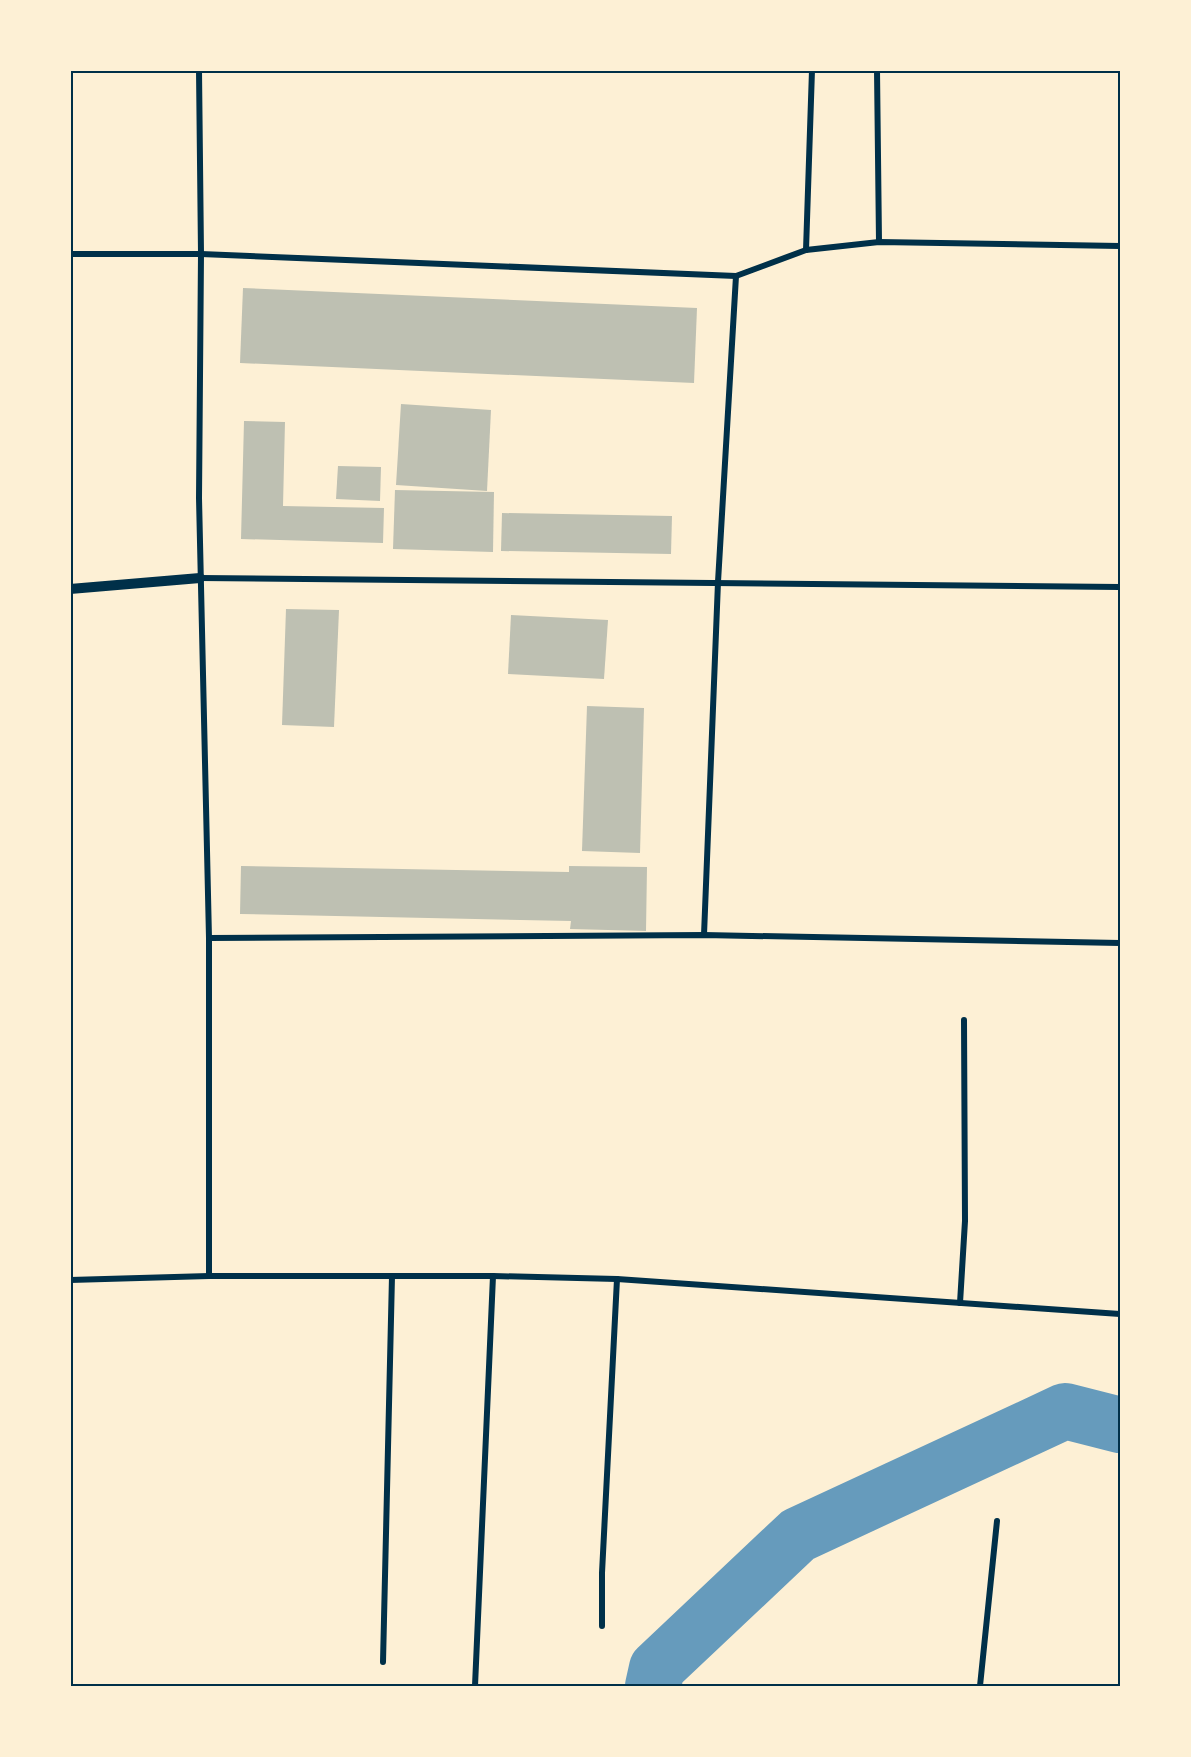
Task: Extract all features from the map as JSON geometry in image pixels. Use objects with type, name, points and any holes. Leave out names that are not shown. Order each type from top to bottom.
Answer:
[{"type":"street","points":[[199,70],[201,254],[199,498],[208,938],[210,1276]]},
{"type":"street","points":[[806,250],[812,70]]},
{"type":"street","points":[[877,70],[879,242]]},
{"type":"street","points":[[70,254],[201,254],[736,276],[806,250],[879,242],[1120,246]]},
{"type":"street","points":[[704,935],[718,582],[736,276]]},
{"type":"street","points":[[70,589],[200,578],[1120,587]]},
{"type":"street","points":[[208,938],[704,935],[1120,943]]},
{"type":"street","points":[[960,1303],[965,1221],[964,1020]]},
{"type":"street","points":[[70,1281],[210,1276],[493,1276],[617,1279],[1120,1314]]},
{"type":"street","points":[[383,1662],[392,1276]]},
{"type":"street","points":[[476,1686],[493,1276]]},
{"type":"street","points":[[602,1626],[602,1573],[617,1279]]},
{"type":"street","points":[[980,1686],[997,1521]]},
{"type":"building","points":[[243,288],[697,308],[694,383],[240,363]]},
{"type":"building","points":[[401,404],[491,410],[487,491],[396,485]]},
{"type":"building","points":[[244,421],[285,422],[283,506],[384,508],[383,543],[241,539]]},
{"type":"building","points":[[338,466],[381,467],[380,501],[336,499]]},
{"type":"building","points":[[395,490],[494,492],[493,552],[393,549]]},
{"type":"building","points":[[502,513],[672,516],[671,554],[501,551]]},
{"type":"building","points":[[286,609],[339,610],[334,727],[282,725]]},
{"type":"building","points":[[511,615],[608,620],[604,679],[508,674]]},
{"type":"building","points":[[587,706],[644,708],[640,853],[582,851]]},
{"type":"building","points":[[241,866],[569,872],[569,866],[647,867],[646,931],[570,929],[571,921],[240,914]]},
{"type":"waterway","points":[[653,1686],[657,1668],[798,1535],[1065,1411],[1120,1425]]}]
